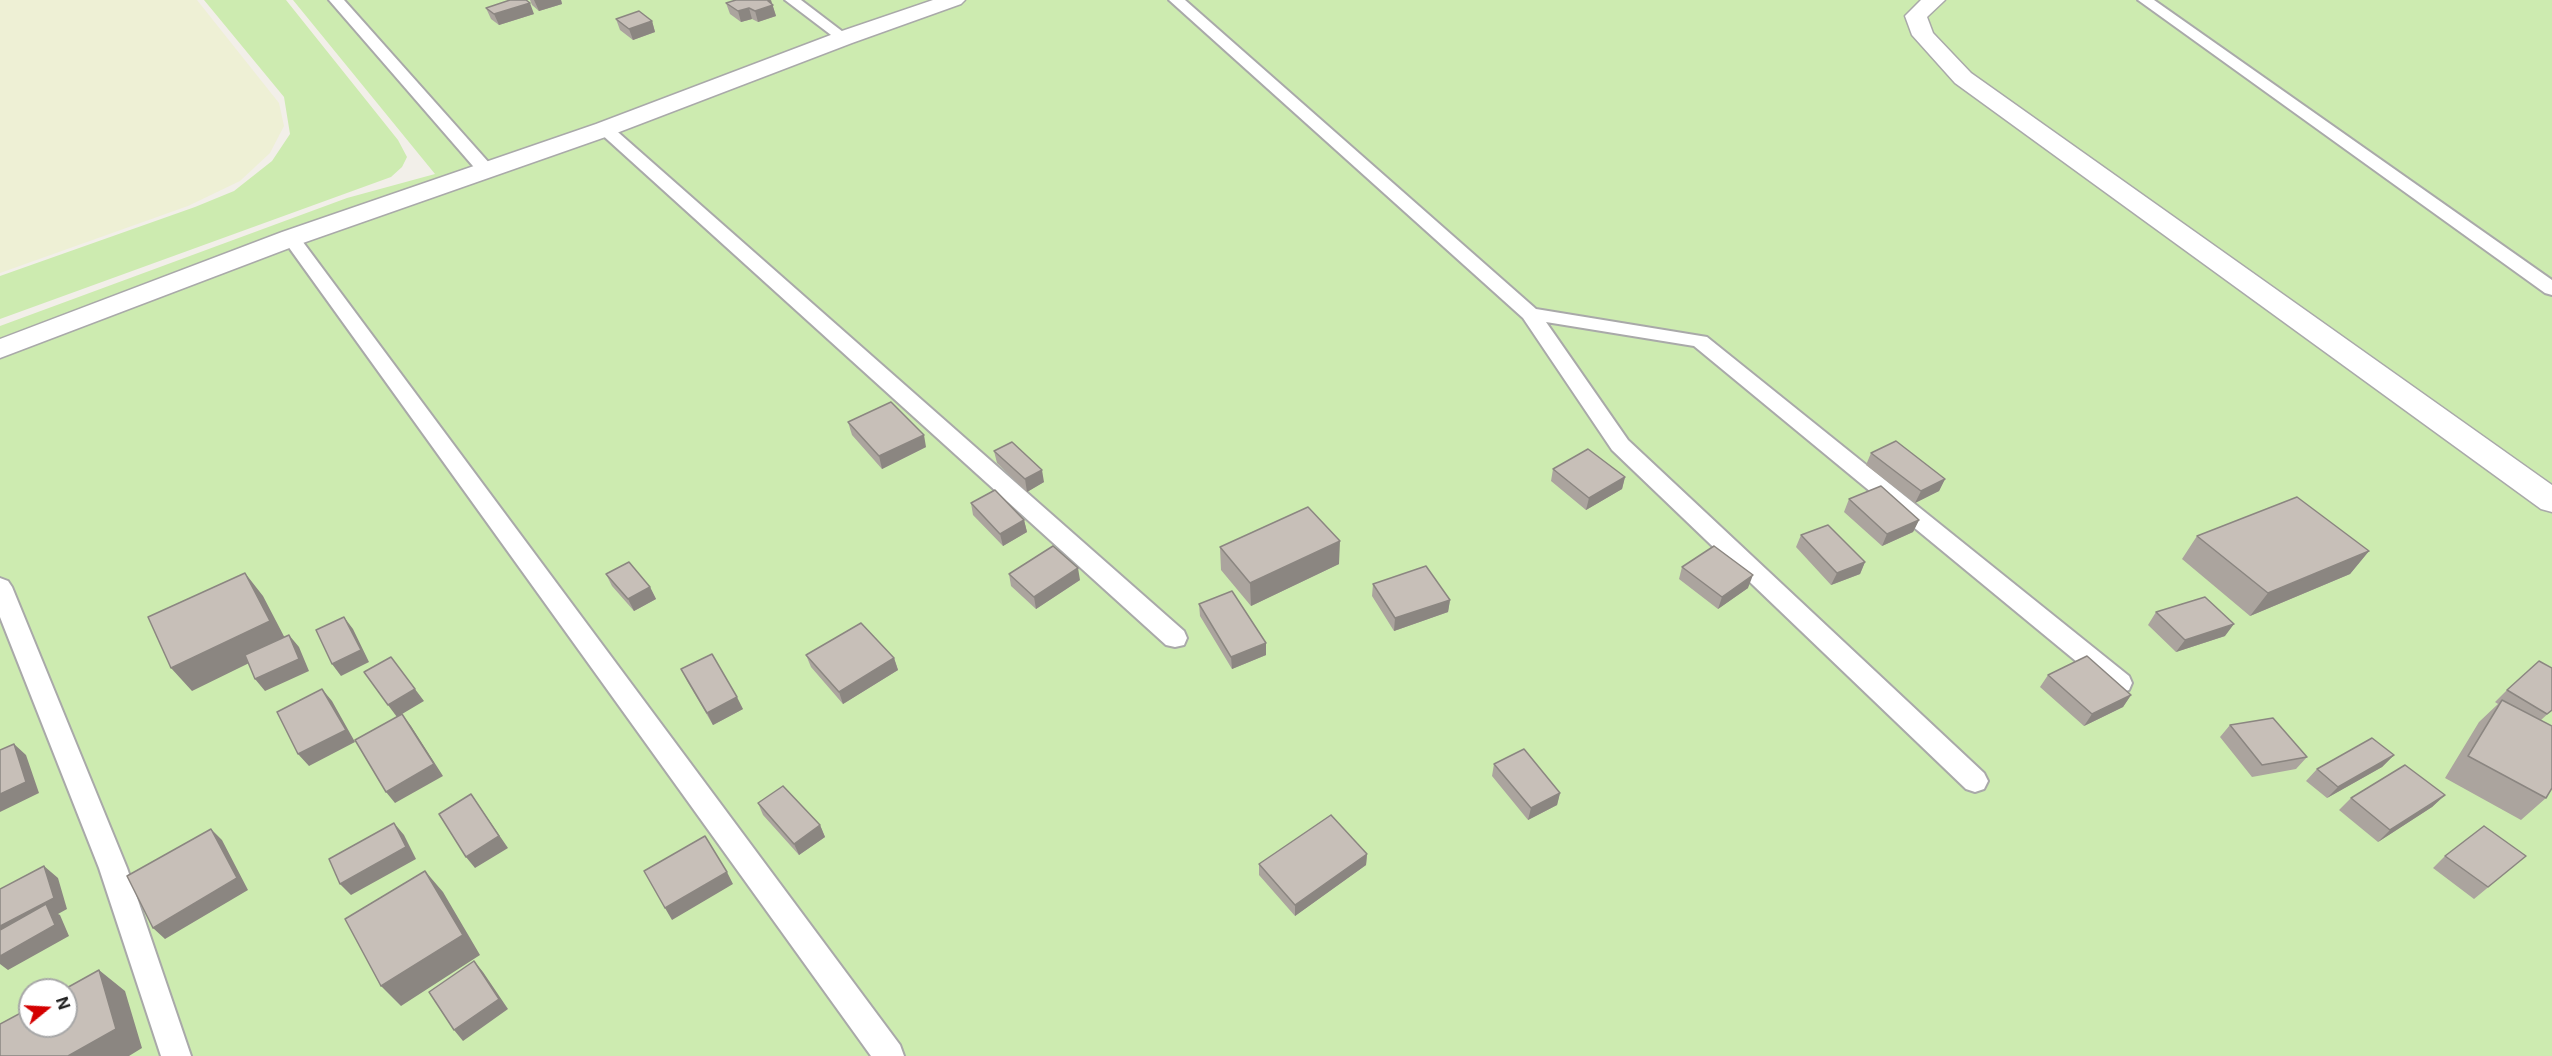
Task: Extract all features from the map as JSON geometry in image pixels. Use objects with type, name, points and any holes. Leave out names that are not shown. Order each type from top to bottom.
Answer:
[{"type":"street","points":[[0,349],[291,238],[605,129],[954,0]]},
{"type":"street","points":[[1934,0],[1916,16],[1923,35],[1963,78],[2552,501]]},
{"type":"lane","points":[[336,0],[485,169]]},
{"type":"lane","points":[[792,0],[844,39]]},
{"type":"lane","points":[[1176,0],[1530,314],[1620,445],[1975,781]]},
{"type":"lane","points":[[2145,0],[2552,289]]},
{"type":"lane","points":[[605,129],[1175,638]]},
{"type":"lane","points":[[291,238],[889,1056]]},
{"type":"lane","points":[[1530,314],[1701,341],[2121,683]]},
{"type":"lane","points":[[0,587],[113,868],[176,1056]]},
{"type":"green space","points":[[0,0],[197,0],[279,103],[284,126],[270,153],[240,181],[188,206],[0,273]]},
{"type":"green space","points":[[204,0],[286,0],[398,140],[407,157],[402,167],[391,177],[0,319],[0,276],[234,191],[272,161],[290,134],[284,97]]},
{"type":"green space","points":[[293,0],[2552,0],[2552,1056],[0,1056],[0,326],[347,198],[435,174]]},
{"type":"building","points":[[510,0],[526,0],[530,3],[494,14],[486,8]]},
{"type":"building","points":[[736,0],[770,0],[768,1],[773,5],[755,11],[749,8],[738,11],[726,3]]},
{"type":"building","points":[[639,11],[652,21],[629,29],[616,19]]},
{"type":"building","points":[[891,402],[924,435],[879,456],[848,422]]},
{"type":"building","points":[[1896,441],[1945,479],[1921,491],[1871,453]]},
{"type":"building","points":[[1012,442],[1042,470],[1025,479],[994,451]]},
{"type":"building","points":[[1588,449],[1625,477],[1589,498],[1553,469]]},
{"type":"building","points":[[1881,486],[1919,520],[1887,534],[1849,499]]},
{"type":"building","points":[[995,490],[1024,520],[1000,534],[971,503]]},
{"type":"building","points":[[2297,497],[2369,551],[2268,593],[2197,536]]},
{"type":"building","points":[[1308,507],[1340,541],[1250,583],[1220,547]]},
{"type":"building","points":[[1828,525],[1865,562],[1837,573],[1801,535]]},
{"type":"building","points":[[1053,546],[1078,568],[1034,597],[1009,574]]},
{"type":"building","points":[[1714,546],[1753,575],[1722,597],[1682,567]]},
{"type":"building","points":[[629,562],[650,587],[628,599],[606,574]]},
{"type":"building","points":[[1426,566],[1450,600],[1395,618],[1373,584]]},
{"type":"building","points":[[245,573],[270,621],[171,668],[148,617]]},
{"type":"building","points":[[1232,591],[1266,643],[1231,657],[1199,604]]},
{"type":"building","points":[[2205,597],[2234,624],[2185,640],[2156,612]]},
{"type":"building","points":[[344,617],[361,650],[332,664],[316,630]]},
{"type":"building","points":[[861,623],[894,658],[839,692],[806,655]]},
{"type":"building","points":[[289,635],[299,659],[255,679],[245,655]]},
{"type":"building","points":[[712,654],[737,697],[707,713],[681,669]]},
{"type":"building","points":[[2087,656],[2131,695],[2092,714],[2048,675]]},
{"type":"building","points":[[391,657],[415,689],[388,705],[364,672]]},
{"type":"building","points":[[2539,661],[2552,668],[2552,710],[2547,714],[2507,690]]},
{"type":"building","points":[[322,689],[346,730],[298,754],[277,712]]},
{"type":"building","points":[[2502,700],[2552,726],[2552,788],[2546,798],[2468,756]]},
{"type":"building","points":[[402,714],[434,764],[386,792],[355,740]]},
{"type":"building","points":[[2273,718],[2307,757],[2262,765],[2230,725]]},
{"type":"building","points":[[2372,738],[2394,755],[2338,787],[2317,769]]},
{"type":"building","points":[[14,744],[26,782],[0,794],[0,750]]},
{"type":"building","points":[[1524,749],[1560,793],[1531,808],[1494,764]]},
{"type":"building","points":[[2405,765],[2445,795],[2390,830],[2351,798]]},
{"type":"building","points":[[783,786],[820,825],[794,844],[758,803]]},
{"type":"building","points":[[471,794],[499,836],[466,857],[439,814]]},
{"type":"building","points":[[1331,815],[1367,854],[1295,905],[1259,864]]},
{"type":"building","points":[[394,823],[406,847],[340,884],[329,859]]},
{"type":"building","points":[[2484,826],[2526,856],[2488,887],[2445,856]]},
{"type":"building","points":[[211,829],[237,878],[153,928],[127,876]]},
{"type":"building","points":[[705,836],[727,872],[665,908],[644,871]]},
{"type":"building","points":[[44,866],[54,898],[0,926],[0,889]]},
{"type":"building","points":[[425,871],[463,935],[381,986],[345,919]]},
{"type":"building","points":[[46,904],[55,925],[0,956],[0,930]]},
{"type":"building","points":[[474,961],[499,999],[454,1030],[429,992]]},
{"type":"building","points":[[99,970],[116,1029],[68,1056],[0,1056],[0,1024],[18,1014],[18,1038],[78,1038],[78,982]]}]
